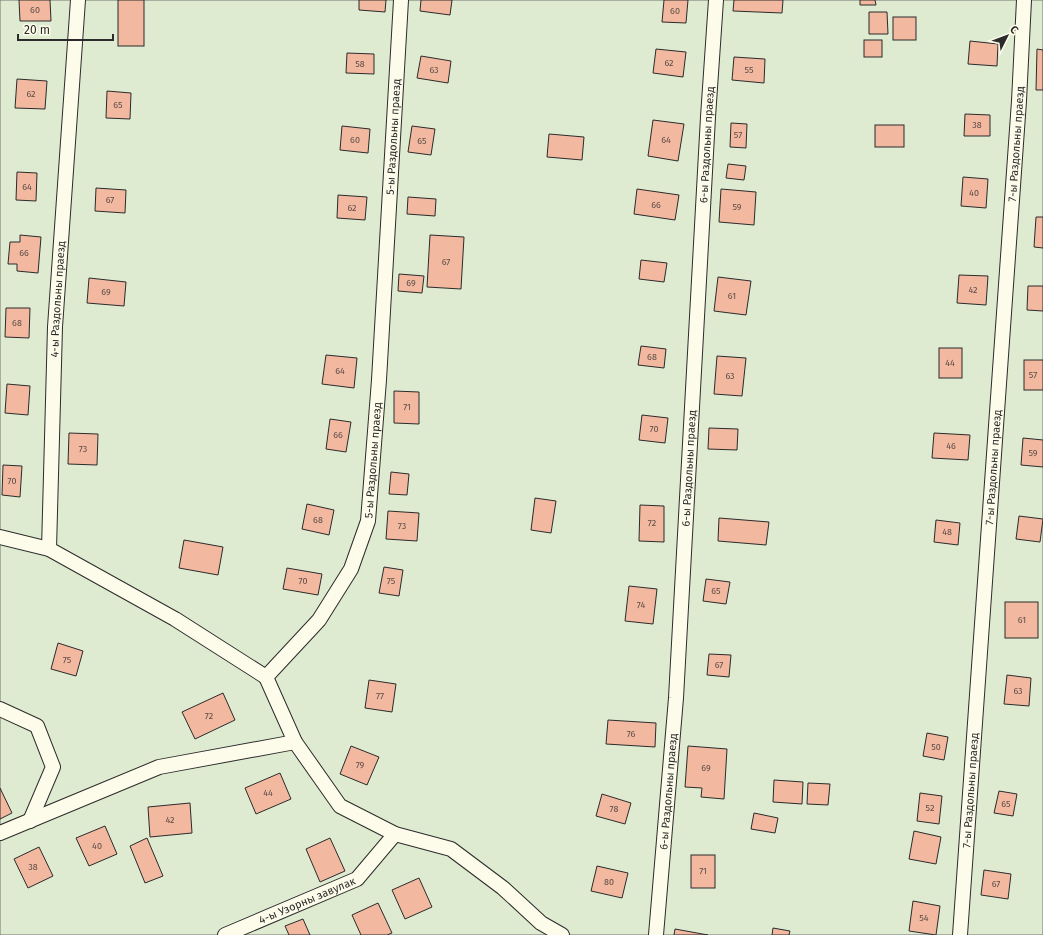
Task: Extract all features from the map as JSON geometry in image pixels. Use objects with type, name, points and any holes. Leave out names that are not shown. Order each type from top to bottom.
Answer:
[{"type":"lane","name":"4-ы Раздольны праезд","points":[[49,548],[55,327],[78,0]]},
{"type":"lane","name":"5-ы Раздольны праезд","points":[[266,677],[319,620],[351,569],[368,521],[379,380],[400,0]]},
{"type":"lane","name":"6-ы Раздольны праезд","points":[[656,935],[676,698],[716,0]]},
{"type":"lane","name":"7-ы Раздольны праезд","points":[[960,935],[1019,101],[1024,0]]},
{"type":"lane","points":[[0,537],[49,548],[175,619],[266,677],[295,742],[340,806],[395,834],[450,849],[503,888],[541,923],[562,935]]},
{"type":"lane","points":[[0,709],[37,726],[53,767],[30,821]]},
{"type":"lane","points":[[0,833],[159,767],[295,742]]},
{"type":"lane","name":"4-ы Узорны завулак","points":[[225,935],[357,879],[395,834]]},
{"type":"green space","points":[[0,0],[1043,0],[1043,935],[0,935]]},
{"type":"building","points":[[19,0],[50,0],[51,21],[20,21]]},
{"type":"building","points":[[118,0],[144,0],[144,46],[118,46]]},
{"type":"building","points":[[359,0],[386,0],[385,12],[359,10]]},
{"type":"building","points":[[421,0],[452,0],[450,15],[420,11]]},
{"type":"building","points":[[664,0],[688,0],[686,23],[662,22]]},
{"type":"building","points":[[734,0],[783,0],[782,13],[733,11]]},
{"type":"building","points":[[860,0],[875,0],[876,5],[860,5]]},
{"type":"building","points":[[869,12],[887,12],[888,34],[869,34]]},
{"type":"building","points":[[893,17],[916,17],[916,40],[893,40]]},
{"type":"building","points":[[864,40],[882,40],[882,57],[864,57]]},
{"type":"building","points":[[970,41],[998,44],[997,66],[968,64]]},
{"type":"building","points":[[656,49],[686,52],[683,77],[653,73]]},
{"type":"building","points":[[1037,49],[1043,50],[1043,90],[1036,90]]},
{"type":"building","points":[[347,53],[374,54],[374,74],[346,73]]},
{"type":"building","points":[[421,56],[451,61],[448,83],[417,78]]},
{"type":"building","points":[[734,57],[765,59],[764,83],[732,80]]},
{"type":"building","points":[[17,79],[47,81],[45,109],[15,108]]},
{"type":"building","points":[[107,91],[131,93],[130,119],[106,118]]},
{"type":"building","points":[[965,114],[990,115],[990,136],[964,136]]},
{"type":"building","points":[[653,120],[684,124],[678,161],[648,156]]},
{"type":"building","points":[[731,123],[747,124],[746,148],[730,147]]},
{"type":"building","points":[[875,125],[904,125],[904,147],[875,147]]},
{"type":"building","points":[[342,126],[370,129],[368,153],[340,150]]},
{"type":"building","points":[[412,126],[435,129],[431,155],[408,152]]},
{"type":"building","points":[[549,134],[584,137],[582,160],[547,157]]},
{"type":"building","points":[[728,164],[746,166],[744,180],[726,178]]},
{"type":"building","points":[[17,172],[37,173],[36,201],[16,200]]},
{"type":"building","points":[[963,177],[988,179],[986,208],[961,206]]},
{"type":"building","points":[[96,188],[126,190],[125,213],[95,211]]},
{"type":"building","points":[[637,189],[679,195],[675,220],[634,214]]},
{"type":"building","points":[[721,189],[756,192],[754,225],[719,222]]},
{"type":"building","points":[[338,195],[367,197],[365,220],[337,218]]},
{"type":"building","points":[[408,197],[436,199],[435,216],[407,214]]},
{"type":"building","points":[[1036,217],[1043,217],[1043,248],[1034,247]]},
{"type":"building","points":[[20,235],[41,237],[38,273],[17,271],[17,264],[8,264],[10,242],[20,242]]},
{"type":"building","points":[[430,235],[464,237],[461,289],[427,287]]},
{"type":"building","points":[[641,260],[667,263],[664,282],[639,279]]},
{"type":"building","points":[[399,274],[424,276],[422,293],[398,291]]},
{"type":"building","points":[[959,275],[988,276],[986,305],[957,303]]},
{"type":"building","points":[[718,277],[751,281],[746,315],[714,311]]},
{"type":"building","points":[[89,278],[126,282],[124,306],[87,303]]},
{"type":"building","points":[[1028,286],[1043,286],[1043,311],[1027,310]]},
{"type":"building","points":[[6,308],[30,308],[29,338],[5,337]]},
{"type":"building","points":[[641,346],[666,349],[664,368],[638,365]]},
{"type":"building","points":[[939,348],[962,348],[962,378],[939,378]]},
{"type":"building","points":[[326,355],[357,358],[354,388],[322,384]]},
{"type":"building","points":[[717,356],[746,358],[742,396],[714,394]]},
{"type":"building","points":[[1024,360],[1043,360],[1043,390],[1024,390]]},
{"type":"building","points":[[7,384],[30,386],[28,415],[5,413]]},
{"type":"building","points":[[394,391],[419,392],[419,424],[394,423]]},
{"type":"building","points":[[642,415],[668,418],[665,443],[639,440]]},
{"type":"building","points":[[330,419],[351,422],[346,452],[326,449]]},
{"type":"building","points":[[709,428],[738,429],[737,450],[708,449]]},
{"type":"building","points":[[69,433],[98,434],[97,465],[68,464]]},
{"type":"building","points":[[934,433],[970,435],[968,460],[932,458]]},
{"type":"building","points":[[1023,438],[1043,440],[1043,467],[1021,465]]},
{"type":"building","points":[[3,465],[22,466],[20,497],[2,495]]},
{"type":"building","points":[[391,472],[409,474],[407,495],[389,494]]},
{"type":"building","points":[[535,498],[556,501],[551,533],[531,530]]},
{"type":"building","points":[[307,504],[334,510],[329,535],[302,529]]},
{"type":"building","points":[[640,505],[664,506],[664,542],[639,541]]},
{"type":"building","points":[[388,511],[419,513],[417,541],[386,539]]},
{"type":"building","points":[[1019,516],[1043,519],[1040,542],[1016,539]]},
{"type":"building","points":[[719,518],[769,522],[766,545],[718,541]]},
{"type":"building","points":[[936,520],[960,523],[958,545],[934,542]]},
{"type":"building","points":[[184,540],[223,547],[218,575],[179,568]]},
{"type":"building","points":[[384,567],[403,570],[399,596],[379,593]]},
{"type":"building","points":[[287,568],[322,574],[318,595],[283,589]]},
{"type":"building","points":[[706,579],[730,582],[726,604],[703,601]]},
{"type":"building","points":[[629,586],[657,589],[653,624],[625,621]]},
{"type":"building","points":[[1005,602],[1038,602],[1038,638],[1005,638]]},
{"type":"building","points":[[58,643],[83,651],[76,676],[51,669]]},
{"type":"building","points":[[709,654],[731,655],[729,677],[707,675]]},
{"type":"building","points":[[1007,675],[1031,678],[1029,706],[1004,704]]},
{"type":"building","points":[[369,680],[396,684],[392,712],[365,708]]},
{"type":"building","points":[[223,693],[235,720],[195,739],[182,712]]},
{"type":"building","points":[[608,720],[656,723],[655,747],[606,744]]},
{"type":"building","points":[[927,733],[948,737],[944,760],[923,756]]},
{"type":"building","points":[[351,746],[379,757],[367,785],[340,774]]},
{"type":"building","points":[[688,746],[727,749],[724,799],[701,797],[702,788],[685,787]]},
{"type":"building","points":[[280,773],[291,799],[256,814],[245,788]]},
{"type":"building","points":[[774,780],[803,782],[802,804],[773,802]]},
{"type":"building","points":[[808,783],[830,784],[828,805],[807,804]]},
{"type":"building","points":[[0,788],[12,813],[0,819]]},
{"type":"building","points":[[999,791],[1017,794],[1013,816],[994,813]]},
{"type":"building","points":[[920,793],[942,796],[939,824],[917,821]]},
{"type":"building","points":[[602,794],[631,803],[625,824],[596,816]]},
{"type":"building","points":[[190,803],[192,833],[150,837],[148,807]]},
{"type":"building","points":[[754,813],[778,818],[775,833],[751,829]]},
{"type":"building","points":[[105,826],[117,854],[89,866],[76,838]]},
{"type":"building","points":[[914,831],[941,837],[936,864],[909,859]]},
{"type":"building","points":[[147,838],[163,876],[145,883],[130,846]]},
{"type":"building","points":[[330,838],[345,871],[320,882],[306,849]]},
{"type":"building","points":[[39,847],[53,876],[28,888],[14,859]]},
{"type":"building","points":[[691,855],[715,855],[715,888],[691,888]]},
{"type":"building","points":[[597,866],[628,873],[622,898],[591,891]]},
{"type":"building","points":[[984,870],[1011,874],[1008,899],[981,895]]},
{"type":"building","points":[[419,878],[432,907],[405,919],[392,890]]},
{"type":"building","points":[[913,901],[940,906],[936,935],[909,931]]},
{"type":"building","points":[[378,903],[392,933],[387,935],[361,935],[352,915]]},
{"type":"building","points":[[303,919],[310,935],[289,935],[285,926]]},
{"type":"building","points":[[773,928],[790,931],[789,935],[772,935]]},
{"type":"building","points":[[675,929],[708,935],[674,935]]}]
